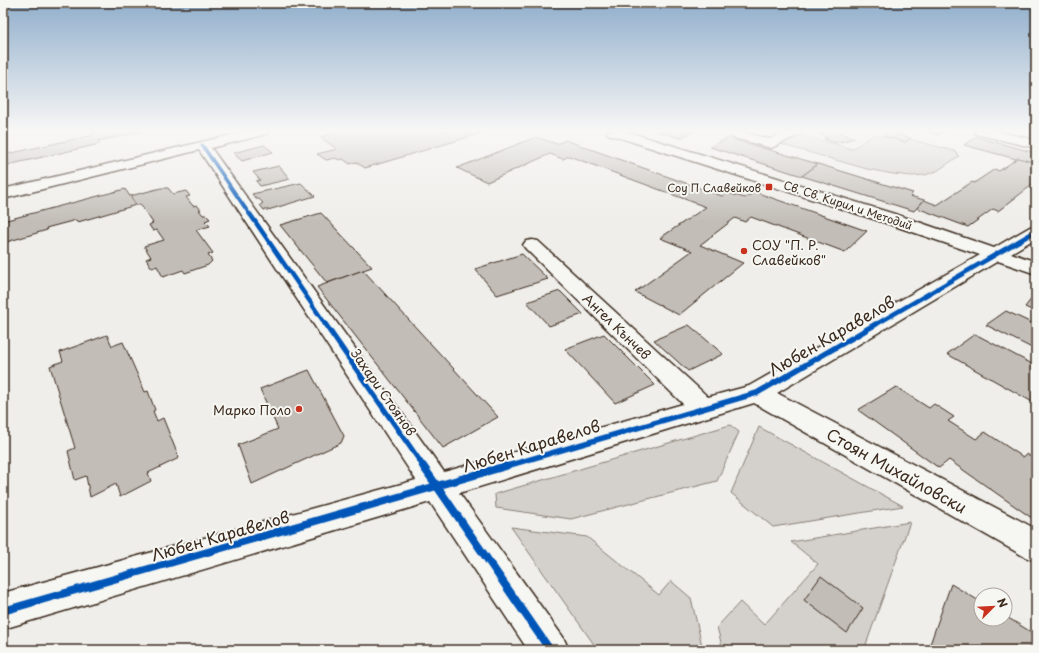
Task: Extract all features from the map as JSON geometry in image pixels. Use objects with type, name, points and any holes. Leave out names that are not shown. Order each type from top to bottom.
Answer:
[{"type":"street","points":[[3,194],[118,161]]},
{"type":"street","name":"Захари Стоянов","points":[[213,161],[550,650]]},
{"type":"street","name":"Св. Св. Кирил и Методий","points":[[709,161],[894,220],[1036,268]]},
{"type":"street","name":"Любен Каравелов","points":[[3,611],[437,487],[757,393],[1036,231]]},
{"type":"street","name":"Ангел Кънчев","points":[[532,245],[703,408]]},
{"type":"street","name":"Стоян Михайловски","points":[[757,393],[1036,546]]},
{"type":"shaded area","points":[[841,161],[951,161],[937,171],[925,175],[912,176],[867,169]]},
{"type":"shaded area","points":[[730,425],[739,432],[717,481],[571,519],[496,508],[495,494]]},
{"type":"shaded area","points":[[759,427],[903,506],[773,527],[731,493]]},
{"type":"shaded area","points":[[910,522],[864,650],[723,650],[717,627],[740,602],[764,625],[818,564],[791,542]]},
{"type":"shaded area","points":[[511,527],[587,537],[659,595],[671,581],[691,598],[703,650],[598,650]]},
{"type":"building","points":[[3,161],[23,161],[3,166]]},
{"type":"building","points":[[346,161],[387,161],[365,168],[356,162],[350,164]]},
{"type":"building","points":[[474,161],[533,161],[487,182],[457,168]]},
{"type":"building","points":[[584,161],[625,161],[722,196],[728,193],[745,198],[755,192],[867,231],[845,252],[751,217],[745,222],[735,218],[700,245],[743,263],[679,315],[635,292],[692,251],[660,238],[706,207]]},
{"type":"building","points":[[756,161],[809,161],[818,164],[802,176]]},
{"type":"building","points":[[1013,161],[1036,163],[1036,182],[998,211],[993,209],[968,227],[917,208],[924,200],[937,205],[995,169],[999,171]]},
{"type":"building","points":[[818,164],[913,193],[910,196],[924,200],[914,211],[802,176]]},
{"type":"building","points":[[279,166],[290,179],[260,186],[256,181],[260,180],[253,172]]},
{"type":"building","points":[[301,183],[315,196],[268,210],[264,210],[260,205],[263,203],[259,199],[256,199],[252,194]]},
{"type":"building","points":[[161,188],[168,188],[173,194],[186,191],[190,196],[186,197],[193,206],[197,205],[203,215],[206,215],[210,219],[205,221],[210,226],[196,230],[213,253],[208,255],[212,261],[208,265],[185,273],[183,270],[163,277],[157,266],[152,268],[146,259],[151,257],[144,246],[164,240],[157,230],[153,231],[149,225],[153,223],[140,204],[136,205],[130,196]]},
{"type":"building","points":[[125,189],[136,205],[78,222],[76,220],[46,228],[47,230],[3,243],[3,221]]},
{"type":"building","points":[[321,213],[372,267],[327,283],[280,225]]},
{"type":"building","points":[[522,254],[548,279],[497,295],[475,269]]},
{"type":"building","points":[[363,270],[498,417],[443,448],[317,287]]},
{"type":"building","points":[[560,291],[583,314],[549,326],[527,302]]},
{"type":"building","points":[[1036,293],[1036,312],[1025,307]]},
{"type":"building","points":[[1006,311],[1036,325],[1036,348],[1034,349],[986,325]]},
{"type":"building","points":[[689,325],[723,354],[688,371],[654,340]]},
{"type":"building","points":[[604,334],[655,385],[615,403],[565,349]]},
{"type":"building","points":[[975,334],[1036,366],[1036,404],[947,354]]},
{"type":"building","points":[[107,335],[112,346],[123,342],[145,392],[148,391],[155,410],[153,411],[157,421],[163,418],[179,458],[148,473],[151,481],[120,497],[116,484],[90,497],[86,476],[75,480],[68,451],[75,448],[50,366],[63,361],[60,352]]},
{"type":"building","name":"Марко Поло","points":[[309,370],[344,436],[341,443],[252,484],[238,445],[278,429],[260,389]]},
{"type":"building","points":[[896,387],[929,408],[934,404],[954,417],[948,421],[976,439],[985,432],[1023,457],[1027,454],[1036,460],[1036,521],[949,460],[939,468],[858,410]]},
{"type":"building","points":[[821,576],[863,608],[847,633],[804,600]]},
{"type":"building","points":[[951,584],[973,597],[973,627],[1013,627],[1013,621],[1036,635],[1036,650],[928,650]]},
{"type":"cycle path","points":[[213,161],[550,650]]},
{"type":"cycle path","points":[[3,611],[437,487],[757,393],[1036,231]]},
{"type":"place","name":"Соу П Славейков","points":[[769,187]]},
{"type":"place","name":"СОУ \"П. Р. Славейков\"","points":[[744,251]]},
{"type":"place","name":"Марко Поло","points":[[299,409]]}]
